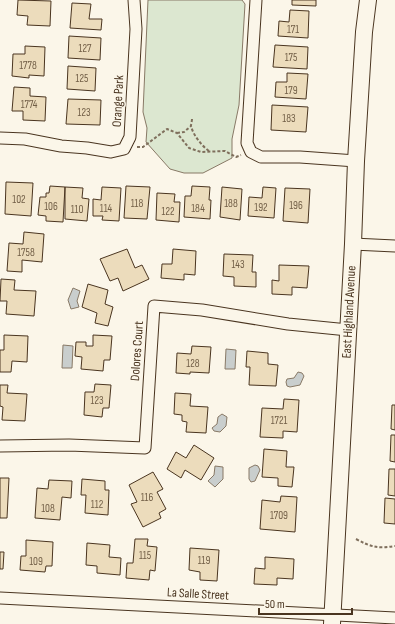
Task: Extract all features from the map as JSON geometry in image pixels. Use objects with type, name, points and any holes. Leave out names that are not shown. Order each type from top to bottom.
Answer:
[{"type":"street","name":"Orange Park","points":[[124,149],[130,137],[136,29],[134,0]]},
{"type":"street","points":[[256,0],[247,143],[251,152],[261,157],[300,157],[356,161]]},
{"type":"street","name":"East Highland Avenue","points":[[332,620],[353,244],[356,161],[364,32],[368,0]]},
{"type":"street","points":[[0,138],[25,139],[61,146],[111,152],[124,149]]},
{"type":"street","points":[[353,244],[395,246]]},
{"type":"street","name":"Dolores Court","points":[[0,446],[70,445],[145,448],[154,306],[202,310],[288,324],[348,330]]},
{"type":"street","name":"La Salle Street","points":[[0,598],[332,620],[395,618]]},
{"type":"path","points":[[192,119],[191,126],[203,146],[210,152]]},
{"type":"path","points":[[177,133],[184,132],[191,126]]},
{"type":"path","points":[[124,149],[143,146],[167,129],[177,133],[189,148],[202,152],[225,151],[236,156],[251,152]]},
{"type":"path","points":[[356,539],[371,547],[382,548],[395,546]]},
{"type":"green space","points":[[148,0],[242,0],[245,4],[239,105],[232,139],[232,158],[203,173],[184,173],[170,169],[146,142],[147,128],[143,112]]},
{"type":"shaded area","points":[[73,288],[80,291],[77,301],[79,307],[71,309],[68,300]]},
{"type":"shaded area","points":[[63,345],[73,346],[72,368],[62,368]]},
{"type":"shaded area","points":[[226,349],[236,350],[235,369],[225,369]]},
{"type":"shaded area","points":[[298,372],[302,373],[304,376],[300,385],[290,387],[287,386],[287,379],[294,378]]},
{"type":"shaded area","points":[[222,414],[227,417],[226,426],[220,432],[214,431],[212,428],[217,424],[218,417]]},
{"type":"shaded area","points":[[255,465],[258,466],[260,470],[255,481],[251,482],[249,479],[249,468]]},
{"type":"shaded area","points":[[215,466],[223,467],[223,479],[215,487],[208,481],[214,475]]},
{"type":"building","points":[[18,0],[51,1],[50,26],[27,25],[28,16],[17,15]]},
{"type":"building","points":[[292,0],[316,0],[316,6],[292,5]]},
{"type":"building","points":[[72,3],[91,4],[89,19],[102,19],[101,30],[70,28]]},
{"type":"building","points":[[290,10],[309,11],[308,38],[278,36],[279,21],[289,22]]},
{"type":"building","points":[[69,36],[101,38],[100,60],[68,58]]},
{"type":"building","points":[[275,45],[308,47],[307,69],[273,67]]},
{"type":"building","points":[[25,46],[45,47],[44,76],[29,75],[29,78],[12,76],[13,54],[25,54]]},
{"type":"building","points":[[68,66],[96,68],[95,91],[67,89]]},
{"type":"building","points":[[287,73],[308,74],[306,99],[275,97],[276,82],[287,82]]},
{"type":"building","points":[[14,87],[30,88],[30,96],[46,97],[45,121],[23,120],[23,111],[12,111]]},
{"type":"building","points":[[68,99],[101,100],[100,125],[66,124]]},
{"type":"building","points":[[272,105],[308,107],[306,132],[271,130]]},
{"type":"building","points":[[6,182],[33,183],[31,216],[5,214]]},
{"type":"building","points":[[50,186],[65,187],[63,222],[46,221],[46,216],[38,215],[40,197],[46,197],[46,193],[49,193]]},
{"type":"building","points":[[126,186],[150,187],[147,219],[124,218]]},
{"type":"building","points":[[192,186],[210,187],[210,219],[184,217],[185,196],[191,196]]},
{"type":"building","points":[[65,187],[83,188],[82,198],[89,199],[87,221],[65,219]]},
{"type":"building","points":[[102,187],[121,188],[119,221],[102,220],[103,216],[93,216],[93,199],[101,200]]},
{"type":"building","points":[[222,187],[242,189],[240,220],[220,217]]},
{"type":"building","points":[[263,187],[276,188],[274,218],[248,216],[249,197],[262,198]]},
{"type":"building","points":[[285,188],[310,189],[308,223],[283,221]]},
{"type":"building","points":[[157,193],[175,194],[174,202],[180,202],[179,222],[156,220]]},
{"type":"building","points":[[24,232],[44,234],[42,262],[22,260],[22,272],[7,271],[9,243],[23,244]]},
{"type":"building","points":[[127,249],[135,268],[142,265],[149,279],[123,291],[118,278],[110,281],[100,259]]},
{"type":"building","points":[[173,249],[196,251],[195,275],[184,274],[184,280],[161,278],[162,264],[172,264]]},
{"type":"building","points":[[224,254],[253,255],[252,272],[256,272],[256,287],[234,286],[234,277],[223,276]]},
{"type":"building","points":[[279,265],[309,266],[307,288],[292,287],[292,295],[272,294],[272,280],[279,281]]},
{"type":"building","points":[[1,279],[15,280],[14,290],[36,291],[34,316],[6,314],[7,301],[0,301]]},
{"type":"building","points":[[88,284],[108,290],[105,304],[113,307],[108,326],[95,323],[97,313],[82,307]]},
{"type":"building","points":[[4,335],[28,336],[27,362],[12,361],[11,372],[0,372],[0,350],[4,350]]},
{"type":"building","points":[[93,335],[112,336],[110,360],[104,360],[103,371],[81,369],[82,357],[75,356],[76,342],[86,342],[86,346],[93,346]]},
{"type":"building","points":[[192,346],[211,347],[209,373],[176,373],[177,353],[191,354]]},
{"type":"building","points":[[247,351],[268,353],[268,364],[278,365],[276,386],[249,385],[250,367],[246,367]]},
{"type":"building","points":[[95,384],[111,385],[109,408],[103,408],[102,417],[84,415],[85,392],[94,392]]},
{"type":"building","points":[[0,385],[8,385],[7,393],[27,394],[25,421],[2,420],[3,407],[0,406]]},
{"type":"building","points":[[175,393],[191,394],[190,406],[208,407],[206,433],[186,432],[187,422],[182,421],[182,415],[174,414]]},
{"type":"building","points":[[284,399],[299,400],[297,432],[283,431],[283,438],[260,437],[262,408],[283,409]]},
{"type":"building","points":[[392,405],[395,405],[395,430],[391,429]]},
{"type":"building","points":[[391,435],[395,435],[395,462],[390,461]]},
{"type":"building","points":[[194,445],[214,458],[201,480],[185,470],[181,478],[167,469],[176,452],[186,458]]},
{"type":"building","points":[[264,449],[287,451],[286,467],[294,467],[292,487],[278,486],[278,478],[262,477]]},
{"type":"building","points":[[389,469],[395,469],[395,496],[388,495]]},
{"type":"building","points":[[153,472],[163,489],[157,492],[166,509],[159,513],[161,518],[143,527],[131,504],[137,502],[129,485]]},
{"type":"building","points":[[0,478],[9,478],[7,518],[0,518]]},
{"type":"building","points":[[82,479],[105,481],[105,490],[109,490],[108,515],[85,513],[86,495],[81,495]]},
{"type":"building","points":[[49,480],[72,481],[71,498],[62,497],[60,520],[35,518],[37,488],[48,489]]},
{"type":"building","points":[[281,496],[297,497],[295,532],[260,529],[262,500],[280,502]]},
{"type":"building","points":[[385,498],[395,499],[395,524],[384,523]]},
{"type":"building","points":[[135,539],[148,539],[147,546],[157,547],[155,571],[150,570],[149,580],[126,578],[127,563],[133,563]]},
{"type":"building","points":[[26,540],[53,542],[52,566],[46,566],[45,572],[20,570],[21,556],[26,556]]},
{"type":"building","points":[[87,543],[110,545],[109,557],[121,558],[120,575],[97,573],[97,566],[86,565]]},
{"type":"building","points":[[190,548],[219,550],[217,581],[200,580],[200,572],[189,570]]},
{"type":"building","points":[[0,552],[4,552],[3,569],[0,569]]},
{"type":"building","points":[[265,557],[294,559],[293,579],[277,578],[277,585],[254,584],[255,568],[265,569]]}]
